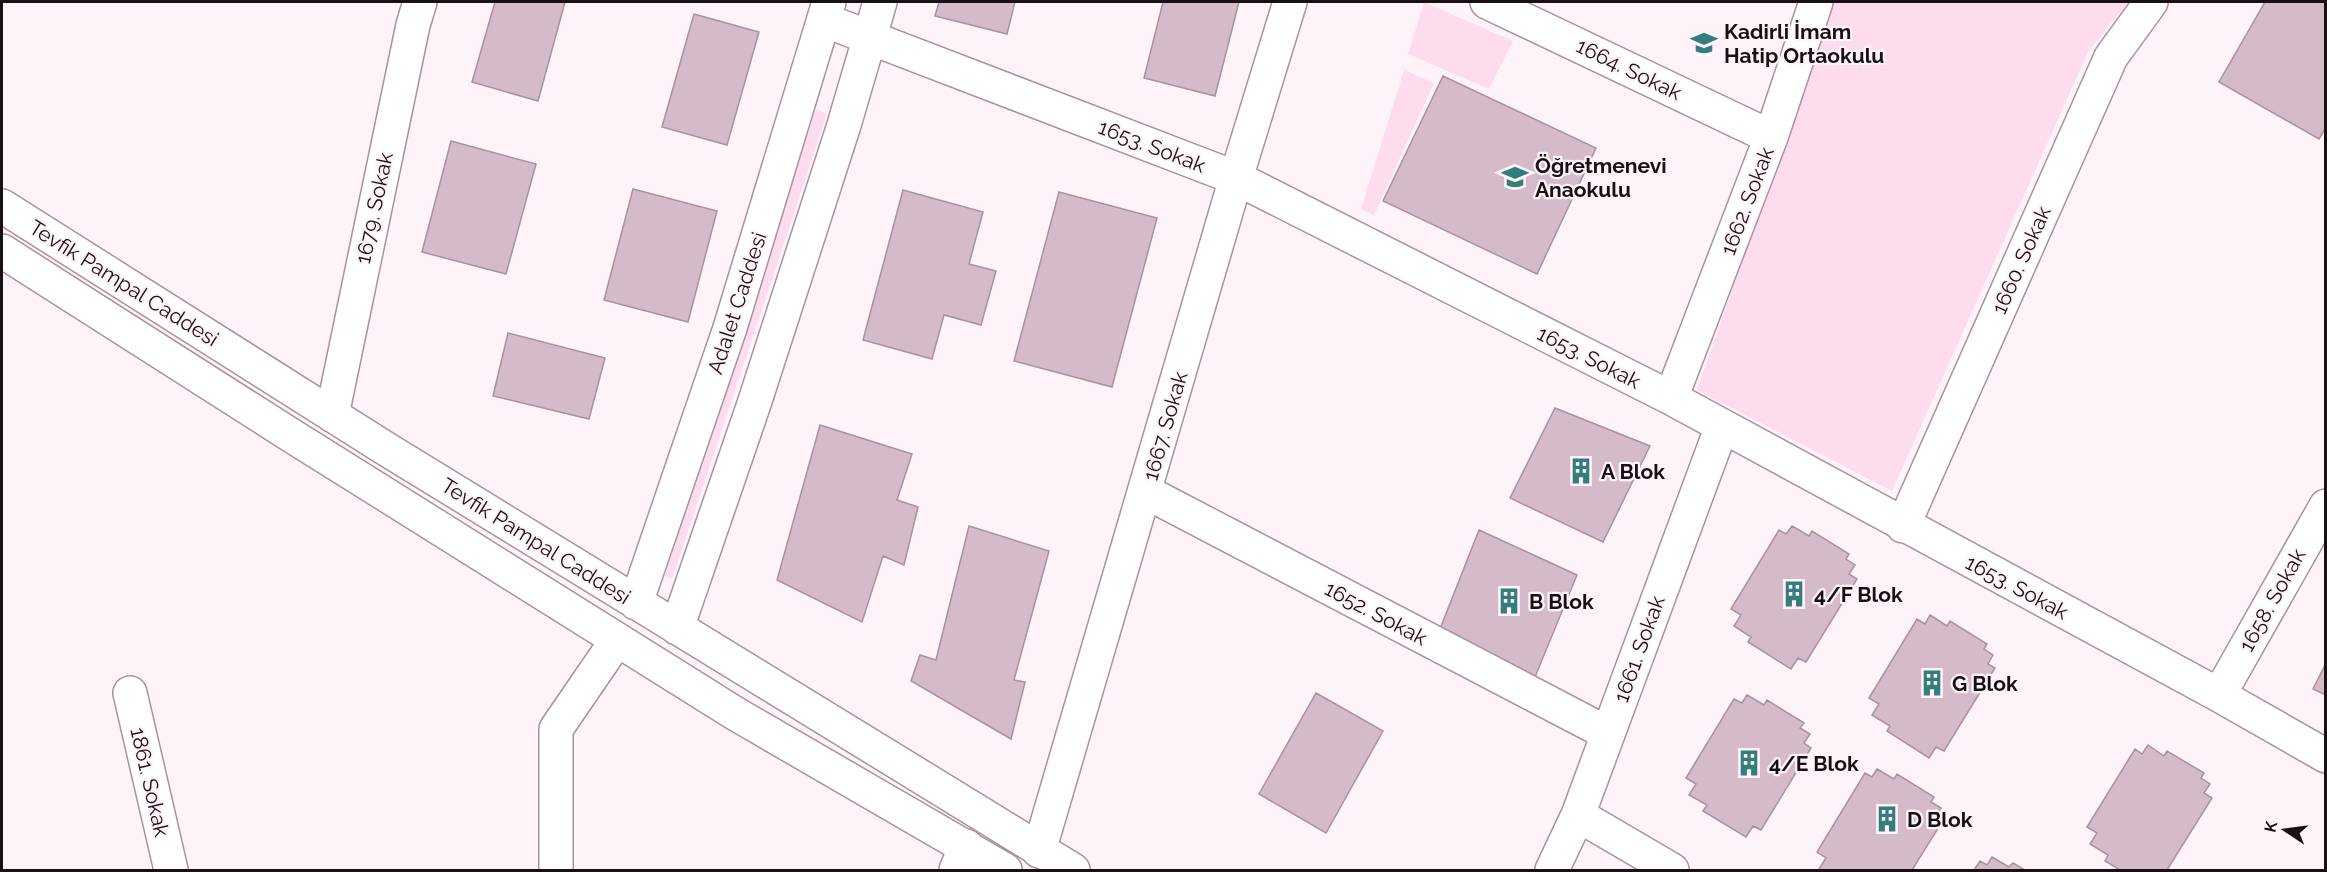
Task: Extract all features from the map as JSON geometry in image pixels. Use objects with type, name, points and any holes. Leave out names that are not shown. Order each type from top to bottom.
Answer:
[{"type":"street","name":"1679. Sokak","points":[[332,415],[413,25],[420,2]]},
{"type":"street","points":[[677,628],[759,390],[844,125],[880,2]]},
{"type":"street","name":"1667. Sokak","points":[[1039,851],[1146,492],[1236,178],[1290,2]]},
{"type":"street","name":"1664. Sokak","points":[[1487,2],[1771,137]]},
{"type":"street","name":"1662. Sokak","points":[[1671,398],[1771,137],[1816,2]]},
{"type":"street","name":"1660. Sokak","points":[[1903,525],[2110,57],[2151,2]]},
{"type":"street","name":"1653. Sokak","points":[[826,11],[869,37],[1236,178],[1671,398],[2219,695],[2325,756]]},
{"type":"street","name":"Adalet Caddesi","points":[[636,603],[730,328],[826,11]]},
{"type":"street","name":"Tevfik Pampal Caddesi","points":[[2,206],[332,415],[1073,870]]},
{"type":"street","name":"Tevfik Pampal Caddesi","points":[[2,251],[961,858],[1005,870]]},
{"type":"street","name":"1661. Sokak","points":[[1552,870],[1578,814],[1722,426]]},
{"type":"street","name":"1652. Sokak","points":[[1146,492],[1607,733]]},
{"type":"street","name":"1658. Sokak","points":[[2219,695],[2325,506]]},
{"type":"street","points":[[556,870],[556,729],[617,640]]},
{"type":"street","name":"1861. Sokak","points":[[130,693],[171,870]]},
{"type":"street","points":[[1578,814],[1672,870]]},
{"type":"shaded area","points":[[1424,2],[1513,41],[1489,89],[1408,54]]},
{"type":"shaded area","points":[[1833,2],[2128,2],[2088,52],[1892,491],[1697,390]]},
{"type":"shaded area","points":[[1404,70],[1434,83],[1374,215],[1361,209]]},
{"type":"shaded area","points":[[816,109],[827,114],[672,579],[665,576]]},
{"type":"building","points":[[495,2],[565,2],[538,101],[472,82]]},
{"type":"building","points":[[939,2],[1015,2],[1007,34],[935,16]]},
{"type":"building","points":[[1163,2],[1239,2],[1215,96],[1144,78]]},
{"type":"building","points":[[2265,2],[2326,2],[2326,127],[2319,139],[2219,82]]},
{"type":"building","points":[[694,14],[759,32],[727,145],[662,127]]},
{"type":"building","points":[[1443,76],[1596,148],[1537,274],[1383,201]]},
{"type":"building","points":[[451,141],[536,164],[506,274],[422,252]]},
{"type":"building","points":[[633,189],[717,211],[688,322],[604,300]]},
{"type":"building","points":[[903,190],[983,212],[969,264],[996,271],[981,325],[944,315],[932,359],[863,340]]},
{"type":"building","points":[[1059,192],[1157,218],[1112,387],[1014,361]]},
{"type":"building","points":[[508,333],[605,358],[589,419],[493,396]]},
{"type":"building","name":"A Blok","points":[[1555,408],[1650,446],[1603,542],[1510,498]]},
{"type":"building","points":[[820,425],[912,454],[897,500],[918,507],[904,565],[883,556],[862,622],[777,580]]},
{"type":"building","points":[[969,526],[1049,551],[1014,680],[1025,682],[1011,739],[911,681],[920,655],[936,660]]},
{"type":"building","name":"4/F Blok","points":[[1792,526],[1809,536],[1812,531],[1849,554],[1846,559],[1855,565],[1849,574],[1857,579],[1806,662],[1798,658],[1791,669],[1748,642],[1751,637],[1734,626],[1741,615],[1731,609],[1779,530],[1786,534]]},
{"type":"building","name":"B Blok","points":[[1479,530],[1577,575],[1535,677],[1440,629]]},
{"type":"building","name":"G Blok","points":[[1930,615],[1947,626],[1950,621],[1987,644],[1984,649],[1993,655],[1988,664],[1995,668],[1944,751],[1936,747],[1929,758],[1887,731],[1890,726],[1872,715],[1879,704],[1869,698],[1917,619],[1925,624]]},
{"type":"building","points":[[2326,663],[2326,695],[2313,689]]},
{"type":"building","points":[[1316,693],[1383,731],[1326,833],[1259,794]]},
{"type":"building","name":"4/E Blok","points":[[1747,695],[1764,705],[1767,700],[1804,723],[1800,728],[1810,734],[1804,743],[1811,748],[1761,830],[1753,826],[1746,837],[1703,811],[1707,805],[1689,795],[1696,784],[1686,778],[1734,699],[1742,703]]},
{"type":"building","points":[[2148,745],[2164,756],[2167,751],[2204,773],[2201,778],[2210,784],[2204,793],[2212,798],[2167,870],[2120,870],[2105,861],[2108,855],[2090,844],[2097,833],[2087,827],[2135,749],[2142,754]]},
{"type":"building","name":"D Blok","points":[[1877,769],[1894,779],[1897,774],[1934,797],[1931,802],[1941,808],[1935,817],[1942,822],[1912,870],[1819,869],[1826,858],[1817,852],[1865,773],[1872,777]]},
{"type":"building","points":[[1992,857],[2009,867],[2013,863],[2025,870],[1974,870],[1980,861],[1987,865]]},
{"type":"place","name":"Kadirli İmam Hatip Ortaokulu","points":[[1704,43]]},
{"type":"place","name":"Öğretmenevi Anaokulu","points":[[1515,177]]},
{"type":"place","name":"A Blok","points":[[1581,471]]},
{"type":"place","name":"4/F Blok","points":[[1794,594]]},
{"type":"place","name":"B Blok","points":[[1509,601]]},
{"type":"place","name":"G Blok","points":[[1932,683]]},
{"type":"place","name":"4/E Blok","points":[[1749,763]]},
{"type":"place","name":"D Blok","points":[[1887,819]]}]
